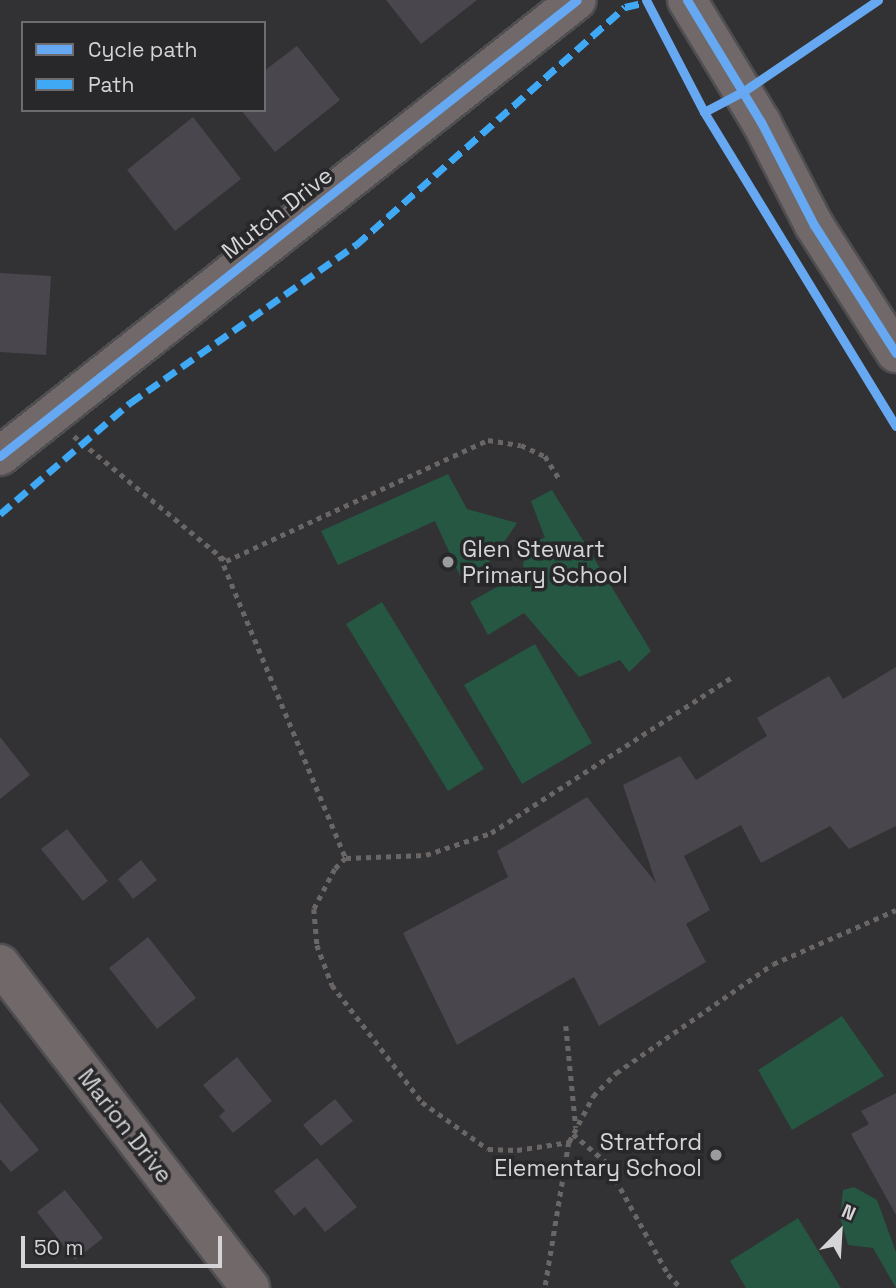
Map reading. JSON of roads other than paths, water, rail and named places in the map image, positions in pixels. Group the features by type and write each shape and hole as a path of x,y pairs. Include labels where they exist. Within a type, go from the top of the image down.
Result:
{"street":[{"name":"Mutch Drive","path":"0,456 577,0"},
{"path":"687,0 761,122 814,225 896,353"},
{"name":"Marion Drive","path":"0,964 250,1288"}],"place":[{"name":"Glen Stewart Primary School","path":"448,562"},
{"name":"Stratford Elementary School","path":"716,1155"}]}
